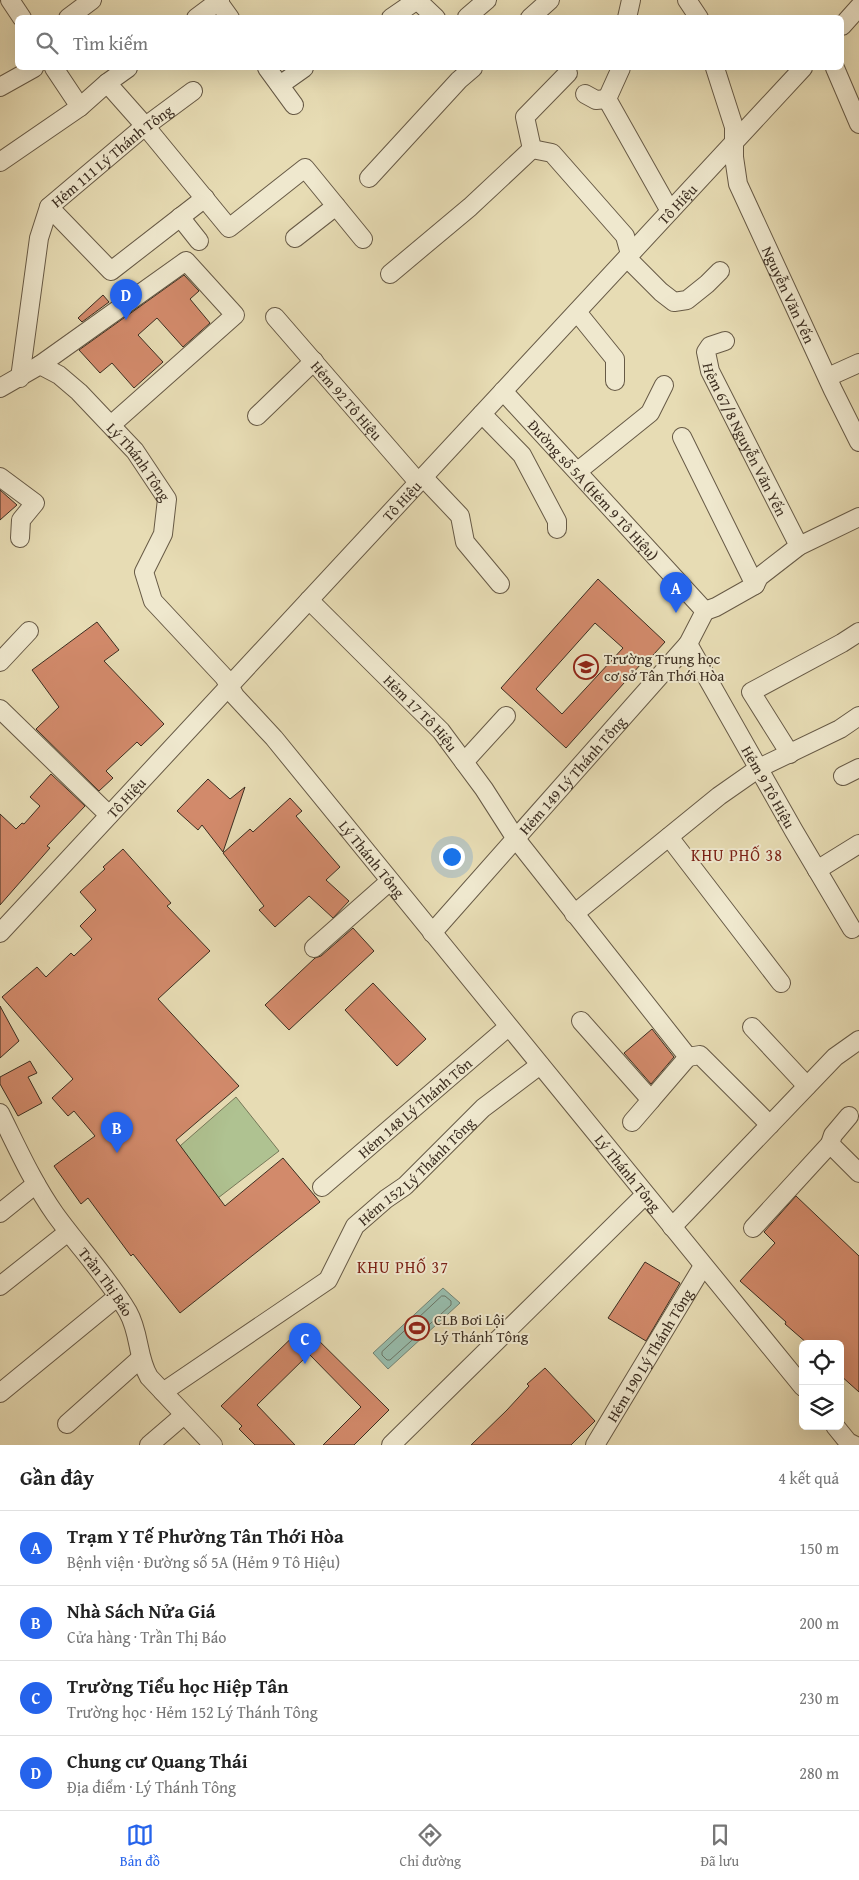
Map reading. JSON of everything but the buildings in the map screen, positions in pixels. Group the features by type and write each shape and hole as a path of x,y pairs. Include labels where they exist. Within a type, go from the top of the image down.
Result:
{"street":[{"path":"72,15 92,0"},
{"path":"200,15 218,0 228,15"},
{"path":"395,15 417,0 433,15"},
{"path":"469,15 487,0"},
{"path":"533,15 550,0"},
{"path":"628,15 631,0"},
{"path":"687,0 697,15"},
{"path":"4,5 18,15"},
{"path":"844,24 859,8"},
{"path":"0,87 30,70"},
{"path":"55,70 80,107"},
{"path":"0,162 80,107 106,83 125,70"},
{"path":"269,70 294,105"},
{"path":"280,85 301,70"},
{"path":"369,178 458,80 470,70"},
{"path":"607,99 620,70"},
{"name":"Nguyễn Văn Yến","path":"716,70 734,127 734,157 738,184 859,442"},
{"name":"Tô Hiệu","path":"0,932 801,70"},
{"path":"836,70 859,124"},
{"path":"532,149 524,117 568,73"},
{"path":"106,83 146,127 229,228 305,168 363,239"},
{"name":"Hẻm 111 Lý Thánh Tông","path":"20,378 39,238 49,207 146,127 194,91"},
{"path":"585,94 596,100 607,99"},
{"path":"607,99 670,211"},
{"path":"390,274 470,207 532,149"},
{"path":"532,149 552,153 625,236 628,256 660,292 674,302 687,300 708,284 720,270"},
{"path":"49,207 111,271 205,198"},
{"path":"295,238 336,206"},
{"path":"180,217 200,241"},
{"path":"0,388 40,365 186,261 235,315 111,425"},
{"path":"576,312 615,359 615,381"},
{"name":"Hẻm 92 Tô Hiệu","path":"275,317 420,480 460,516 465,542 500,584"},
{"name":"Hẻm 67/8 Nguyễn Văn Yến","path":"725,341 710,346 706,352 710,371 799,546"},
{"path":"257,416 314,361"},
{"path":"828,377 859,363"},
{"name":"Lý Thánh Tông","path":"40,365 59,375 135,450 167,500 163,534 144,572 152,601 224,677 235,696 274,738 801,1385"},
{"path":"578,471 650,413 664,385"},
{"name":"Đường số 5A (Hẻm 9 Tô Hiệu)","path":"503,391 705,611"},
{"path":"482,414 522,455 557,521 557,530"},
{"path":"682,436 755,585"},
{"path":"0,477 36,503 21,520 20,538"},
{"path":"705,611 716,607 755,585 759,577 799,546 859,517"},
{"name":"Hẻm 17 Tô Hiệu","path":"309,600 441,731 516,839 574,914 684,1066"},
{"name":"Hẻm 149 Lý Thánh Tông","path":"432,933 688,644 705,611"},
{"path":"0,662 29,631"},
{"path":"790,754 751,692 859,632"},
{"name":"Hẻm 9 Tô Hiệu","path":"688,644 852,929"},
{"path":"0,709 109,815"},
{"path":"464,762 506,716"},
{"path":"574,914 719,796 758,768 840,730 859,716"},
{"path":"843,776 859,768"},
{"path":"668,837 781,983"},
{"path":"817,870 859,844"},
{"path":"314,948 390,881"},
{"path":"581,1021 651,1100"},
{"name":"Hẻm 148 Lý Thánh Tôn","path":"322,1187 508,1027"},
{"path":"752,1027 807,1086"},
{"path":"672,1228 835,1057 859,1040"},
{"path":"632,1122 684,1066 700,1055 770,1125"},
{"name":"Hẻm 152 Lý Thánh Tông","path":"163,1392 328,1280 355,1226 386,1199 405,1186 483,1108 540,1066"},
{"name":"Trần Thị Báo","path":"0,1113 36,1184 133,1322 141,1358 149,1377 208,1443"},
{"path":"753,1228 830,1144 833,1135 849,1116"},
{"path":"830,1144 859,1173"},
{"path":"0,1213 36,1184"},
{"path":"391,1445 645,1195"},
{"path":"0,1286 68,1232"},
{"name":"Hẻm 190 Lý Thánh Tông","path":"595,1445 703,1266"},
{"path":"0,1393 117,1297"},
{"path":"67,1424 141,1358"},
{"path":"149,1445 184,1415"},
{"path":"838,1430 848,1442 854,1445"}],"green space":[{"path":"236,1097 279,1151 218,1198 180,1146"}],"water":[{"name":"CLB Bơi Lội Lý Thánh Tông","path":"443,1288 460,1303 388,1369 373,1353"}],"place":[{"name":"Chung cư Quang Thái","path":"126,320"},
{"name":"Trạm Y Tế Phường Tân Thới Hòa","path":"676,613"},
{"name":"Trường Trung học cơ sở Tân Thới Hòa","path":"586,667"},
{"name":"Nhà Sách Nửa Giá","path":"117,1153"},
{"name":"CLB Bơi Lội Lý Thánh Tông","path":"417,1328"},
{"name":"Trường Tiểu học Hiệp Tân","path":"305,1364"}],"district":[{"name":"KHU PHỐ 38","path":"737,855"},
{"name":"KHU PHỐ 37","path":"403,1267"}]}
